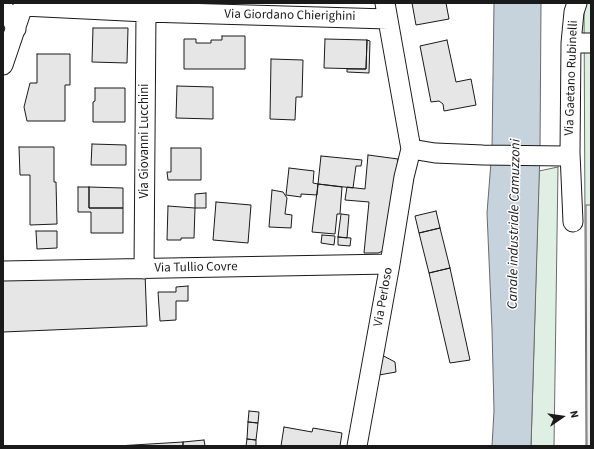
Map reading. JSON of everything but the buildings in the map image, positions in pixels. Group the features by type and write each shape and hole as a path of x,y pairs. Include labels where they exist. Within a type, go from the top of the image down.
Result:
{"street":[{"name":"Via Gaetano Rubinelli","path":"573,222 562,154 574,12 577,3"},
{"path":"3,65 24,4"},
{"name":"Via Giordano Chierighini","path":"24,4 146,12 386,11"},
{"path":"3,8 10,16 16,29"},
{"name":"Via Perloso","path":"357,446 404,177 411,149 386,11"},
{"name":"Via Giovanni Lucchini","path":"144,269 146,12"},
{"path":"571,43 591,43"},
{"path":"411,149 435,153 483,155 562,154"},
{"name":"Via Tullio Covre","path":"3,272 390,264"}],"green space":[{"path":"584,3 591,3 591,446 586,446"},
{"path":"558,167 554,446 531,446 539,171"}],"shaded area":[{"path":"586,205 591,205 591,446 587,446"}],"water":[{"name":"Canale industriale Camuzzoni","path":"494,3 541,3 540,151 531,446 492,446 494,411 487,213 492,149"}]}
